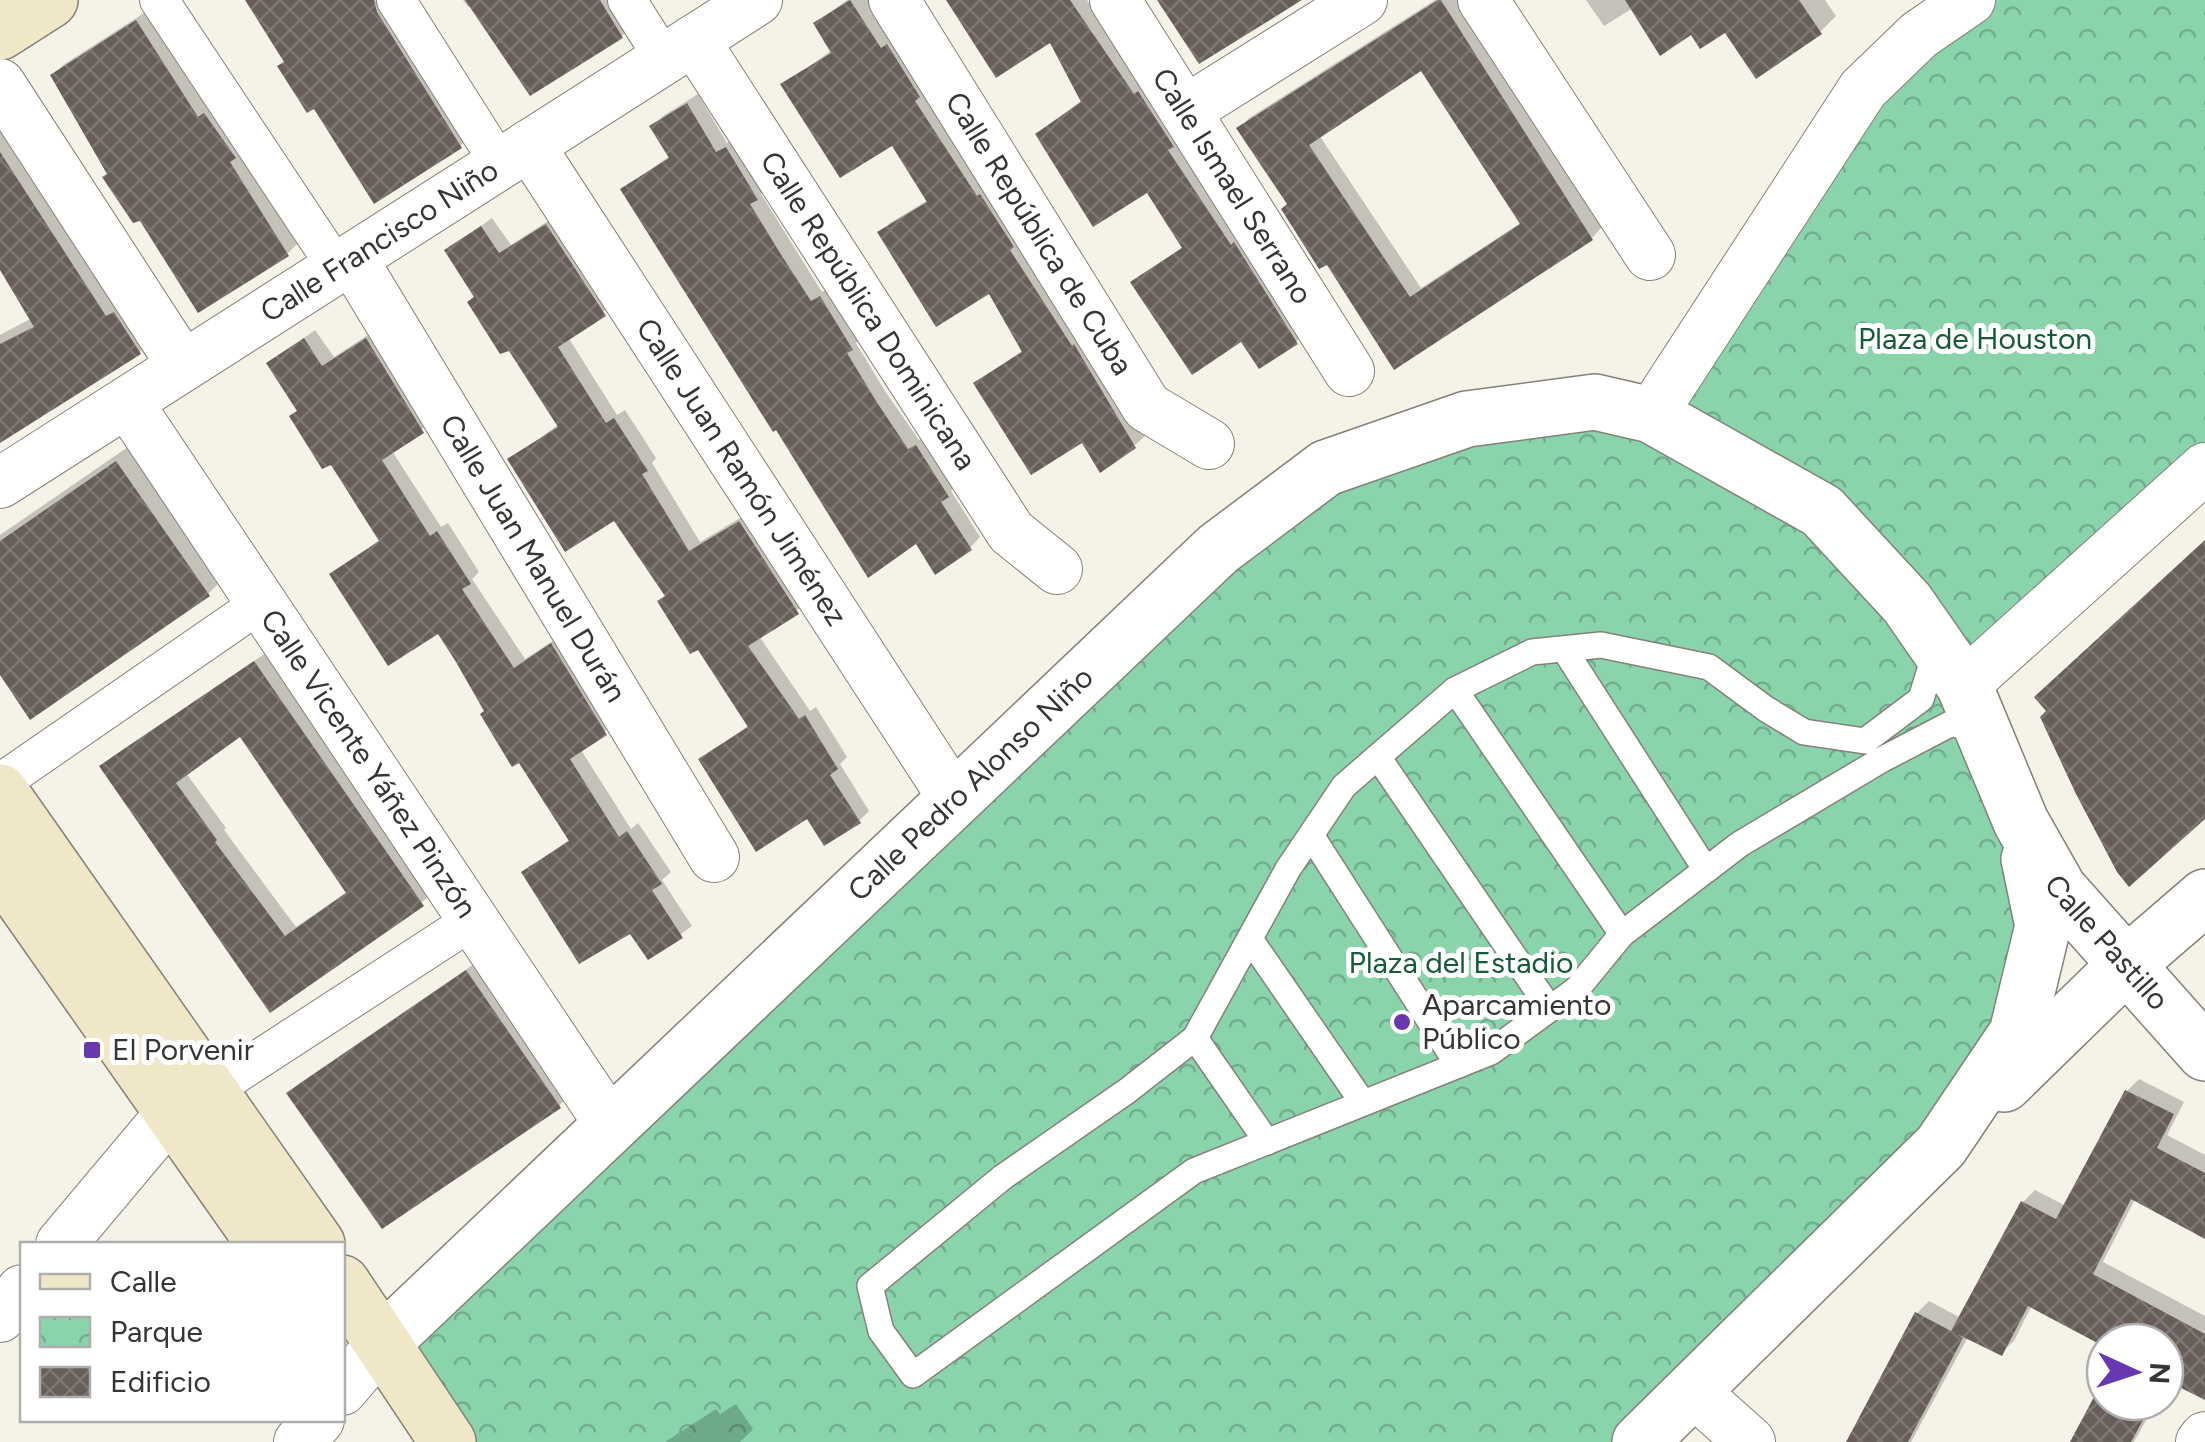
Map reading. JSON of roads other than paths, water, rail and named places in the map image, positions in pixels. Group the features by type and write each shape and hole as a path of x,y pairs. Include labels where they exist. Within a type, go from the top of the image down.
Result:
{"main road":[{"path":"0,32 50,0"},
{"path":"0,792 190,1102 264,1242"},
{"path":"0,866 190,1102 315,1242"},
{"path":"345,1300 356,1364 406,1442"},
{"path":"356,1364 448,1442"}],"street":[{"path":"160,0 344,264"},
{"path":"396,0 515,154"},
{"path":"627,0 679,50"},
{"name":"Calle Francisco Niño","path":"0,483 757,0"},
{"name":"Calle República de Cuba","path":"894,0 1147,407 1209,444"},
{"name":"Calle Ismael Serrano","path":"1115,0 1349,371"},
{"path":"1185,111 1362,0"},
{"path":"1483,0 1650,255"},
{"path":"1941,1146 2018,1033 2043,926 2021,822 1996,756 1962,688 1908,602 1822,510 1651,414 1907,17 1970,0"},
{"name":"Calle República Dominicana","path":"679,50 1012,532 1057,569"},
{"path":"0,84 183,366"},
{"name":"Calle Juan Ramón Jiménez","path":"515,154 954,799"},
{"name":"Calle Juan Manuel Durán","path":"344,264 714,857"},
{"name":"Calle Vicente Yáñez Pinzón","path":"127,402 611,1126"},
{"name":"Calle Pedro Alonso Niño","path":"356,1364 1218,549 1326,468 1467,419 1595,402 1651,414"},
{"path":"1962,688 2205,468"},
{"path":"0,783 261,604"},
{"name":"Calle Pastillo","path":"2021,822 2059,890 2205,1054"},
{"path":"1640,1442 2125,966 2205,897"},
{"path":"63,1242 190,1102 473,920"},
{"path":"0,1317 20,1292"},
{"path":"1693,1391 1750,1442"},
{"path":"300,1442 316,1422"}],"lane":[{"path":"1602,645 1709,667 1804,732 1865,741 1921,699 1962,688 1952,724 1881,760 1740,844 1622,934 1577,989 1491,1052 1194,1171 914,1374 881,1331 870,1286 1003,1176 1127,1092 1195,1038 1311,835 1344,786 1455,690 1532,652 1602,645"},
{"path":"1564,649 1706,870"},
{"path":"1455,690 1622,934"},
{"path":"1378,757 1550,1009"},
{"path":"1311,835 1458,1065"},
{"path":"1250,939 1363,1103"},
{"path":"1195,1038 1267,1142"}],"place":[{"name":"Aparcamiento Público","path":"1402,1022"},
{"name":"El Porvenir","path":"92,1050"}],"park label":[{"name":"Plaza de Houston","path":"1975,339"},
{"name":"Plaza del Estadio","path":"1461,963"}]}
